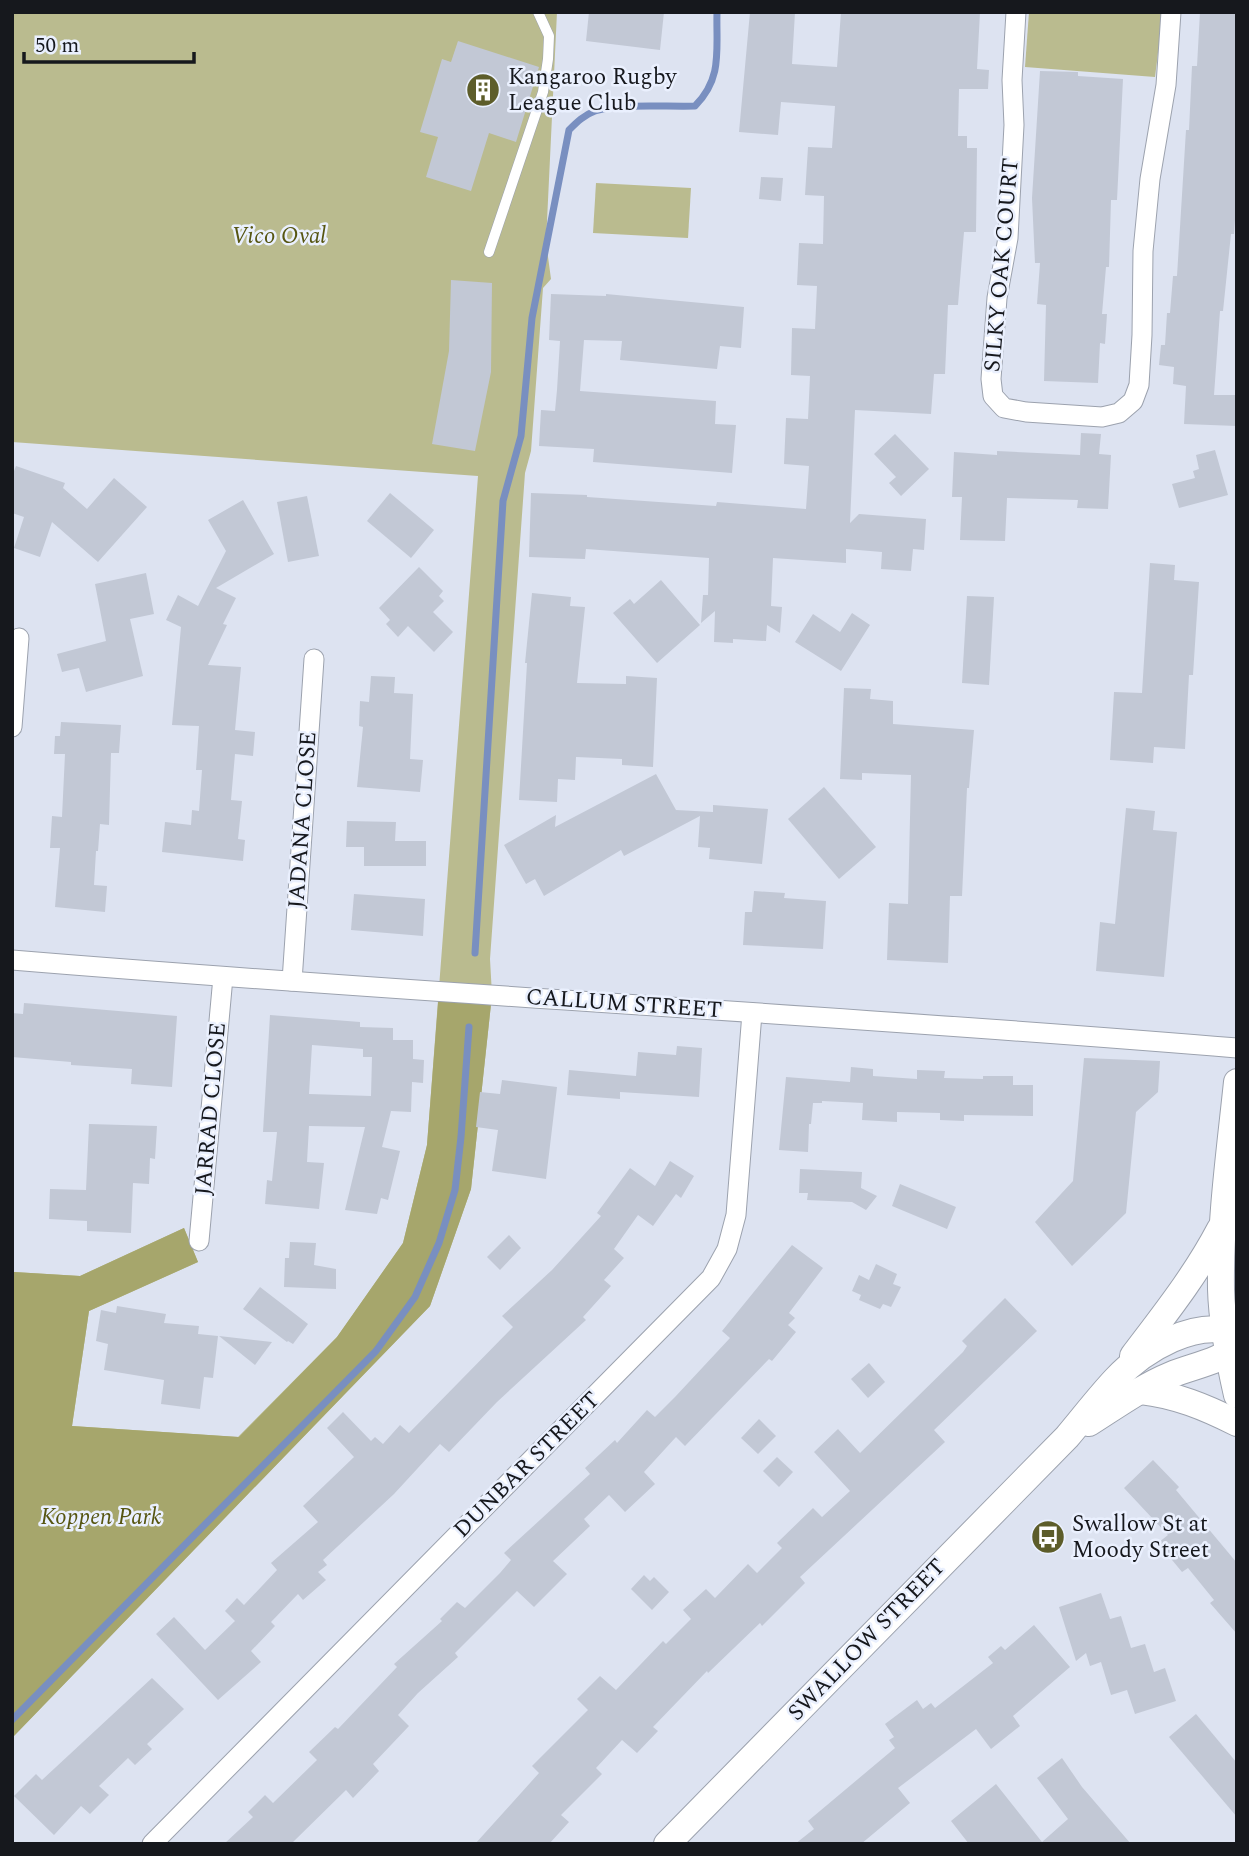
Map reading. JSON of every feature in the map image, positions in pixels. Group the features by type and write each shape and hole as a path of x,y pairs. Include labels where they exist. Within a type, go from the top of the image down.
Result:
{"street":[{"name":"SILKY OAK COURT","path":"1016,12 1008,238 997,298 990,379 993,396 1004,408 1102,418 1119,413 1133,401 1139,385 1143,251 1150,179 1166,85 1171,12"},
{"path":"12,727 19,638"},
{"name":"JADANA CLOSE","path":"292,981 314,659"},
{"name":"CALLUM STREET","path":"12,960 223,978 1237,1048"},
{"name":"JARRAD CLOSE","path":"199,1241 223,978"},
{"name":"DUNBAR STREET","path":"152,1844 711,1278 727,1249 736,1215 751,1013"},
{"path":"1237,1082 1224,1221 1221,1288 1237,1395"},
{"path":"1117,1377 1180,1296 1224,1221"},
{"name":"SWALLOW STREET","path":"667,1844 1067,1437 1117,1377 1138,1360 1187,1334 1231,1341"},
{"name":"SWALLOW STREET","path":"1067,1437 1140,1391 1231,1341"},
{"path":"1140,1391 1188,1400 1237,1423"}],"lane":[{"path":"489,252 543,92 549,36 538,12"}],"green space":[{"name":"Vico Oval","path":"12,12 557,12 546,242 551,279 543,288 531,451 525,473 490,959 492,995 471,1189 430,1306 12,1738 14,1272 80,1276 184,1228 198,1262 89,1311 72,1426 238,1437 337,1337 403,1243 427,1145 478,476 12,442"},
{"path":"1029,12 1163,12 1155,77 1025,67"},
{"path":"596,183 691,188 688,238 593,233"},
{"name":"Koppen Park","path":"439,991 492,995 471,1189 430,1306 12,1738 14,1272 80,1276 184,1228 198,1262 89,1311 72,1426 239,1437 337,1337 403,1243 427,1145"}],"building":[{"path":"589,12 664,12 660,50 586,41"},
{"path":"750,12 795,12 792,64 837,67 841,12 980,12 977,69 989,70 988,89 959,89 958,136 967,136 967,148 977,148 976,232 964,232 958,305 948,305 945,374 934,374 931,414 855,410 850,523 859,514 926,519 924,550 913,549 911,571 881,569 882,552 846,549 846,563 773,558 771,606 782,607 780,633 767,625 766,641 733,639 733,643 714,642 715,611 701,623 703,595 708,595 709,558 586,549 585,559 529,557 531,493 716,506 717,502 806,509 809,466 784,464 786,418 808,419 810,376 791,375 792,328 815,329 817,286 797,285 799,243 823,244 824,196 805,195 808,147 832,148 835,106 781,102 778,135 739,132"},
{"path":"1200,12 1237,12 1236,206 1223,311 1220,311 1214,395 1237,395 1237,426 1184,424 1186,386 1173,384 1174,367 1159,365 1161,345 1165,345 1173,276 1177,276 1186,130 1189,130 1192,66 1197,66"},
{"name":"Kangaroo Rugby League Club","path":"458,41 539,67 516,142 489,133 471,191 426,177 438,137 420,132 442,59 451,62"},
{"path":"1040,71 1078,72 1078,76 1123,79 1117,200 1111,200 1109,267 1106,267 1102,314 1107,314 1105,344 1100,343 1098,383 1044,381 1046,305 1037,304 1040,263 1035,263 1032,198"},
{"path":"761,177 783,178 781,201 759,199"},
{"path":"451,280 492,283 491,372 475,451 432,444 449,351"},
{"path":"551,294 606,294 744,307 741,348 720,346 717,369 620,360 622,341 584,340 580,391 716,401 715,424 736,425 732,473 593,462 594,449 539,446 541,410 555,411 557,390 560,341 549,340"},
{"path":"1081,433 1101,434 1099,454 1111,455 1108,509 1077,508 1078,500 1007,498 1005,541 960,540 962,497 952,497 954,452 1080,455"},
{"path":"895,434 929,469 901,496 889,483 896,477 874,454"},
{"path":"1215,450 1228,495 1179,508 1172,484 1195,478 1193,471 1199,469 1196,455"},
{"path":"16,466 65,483 63,488 87,509 114,478 147,507 98,562 52,522 40,557 14,548 24,517 12,513 12,476"},
{"path":"390,493 434,530 411,558 367,521"},
{"path":"307,496 319,556 288,562 277,502"},
{"path":"243,500 274,554 216,588 236,598 223,624 227,625 208,665 241,667 235,730 255,732 253,756 235,754 231,800 242,801 238,839 245,840 243,861 162,852 165,822 191,825 192,810 199,811 202,770 196,770 199,726 172,725 181,627 166,620 178,595 198,606 226,551 208,520"},
{"path":"1150,563 1175,565 1174,580 1199,582 1193,675 1189,675 1185,749 1154,747 1153,763 1110,760 1114,692 1142,693"},
{"path":"419,567 443,591 439,596 444,601 433,612 453,632 434,652 408,626 398,637 386,624 390,620 379,608"},
{"path":"146,573 154,614 130,619 143,676 86,692 79,668 62,672 57,654 106,641 95,584"},
{"path":"661,580 700,625 657,663 613,613 630,599 634,604"},
{"path":"532,593 571,597 570,606 585,607 577,683 626,684 626,676 657,678 653,767 622,765 622,759 576,757 575,780 558,779 557,802 519,800 525,663"},
{"path":"967,596 994,597 989,685 962,683"},
{"path":"852,613 870,625 841,671 795,642 813,614 840,632"},
{"path":"371,676 395,677 394,693 413,694 410,759 423,760 420,792 357,787 363,727 359,726 360,701 369,702"},
{"path":"844,688 871,689 870,699 893,701 893,724 974,730 967,788 962,896 950,896 948,963 887,960 889,903 908,904 911,775 862,773 862,780 840,779"},
{"path":"61,722 121,725 119,753 111,753 109,825 100,824 96,851 94,885 107,886 105,912 55,907 60,848 50,848 52,816 62,817 65,754 54,754 55,736 60,736"},
{"path":"656,774 676,810 713,812 713,805 768,809 762,864 709,859 710,848 698,847 700,816 624,856 621,850 544,896 535,879 526,884 504,845 556,815 555,827"},
{"path":"824,787 876,847 839,879 788,819"},
{"path":"1126,808 1155,811 1153,830 1177,832 1164,977 1096,971 1100,922 1115,924"},
{"path":"347,821 396,822 395,841 426,841 426,866 364,866 364,847 346,847"},
{"path":"754,891 785,893 784,898 826,901 823,949 743,945 745,912 752,912"},
{"path":"354,894 425,899 423,936 351,930"},
{"path":"24,1003 177,1016 172,1087 131,1084 132,1069 12,1057 12,1013 23,1014"},
{"path":"270,1015 360,1022 360,1027 393,1028 393,1040 413,1040 413,1059 424,1060 423,1083 412,1082 411,1112 391,1111 382,1147 400,1151 388,1200 381,1198 377,1214 345,1210 365,1127 309,1126 307,1162 324,1163 319,1209 265,1204 267,1180 272,1181 277,1132 263,1132","holes":["312,1045 363,1049 363,1057 372,1057 371,1096 309,1094"]},
{"path":"677,1046 702,1048 699,1097 620,1092 620,1099 567,1095 569,1070 636,1076 638,1052 676,1055"},
{"path":"1084,1058 1160,1061 1158,1092 1136,1112 1126,1213 1072,1266 1035,1222 1073,1181"},
{"path":"851,1067 873,1069 873,1076 917,1079 917,1070 945,1071 944,1078 983,1079 983,1076 1013,1076 1013,1085 1033,1085 1033,1116 964,1115 964,1121 940,1120 940,1113 897,1112 897,1122 862,1120 863,1103 822,1101 813,1103 808,1152 779,1150 786,1077 850,1082"},
{"path":"502,1080 557,1087 546,1179 492,1171 498,1130 476,1127 480,1092 500,1094"},
{"path":"89,1124 157,1126 155,1159 150,1158 149,1184 133,1183 131,1233 87,1231 87,1221 49,1219 50,1189 86,1190"},
{"path":"670,1161 694,1176 681,1198 676,1194 653,1226 638,1215 614,1249 624,1258 604,1280 611,1286 583,1317 586,1320 497,1402 449,1452 440,1444 394,1494 323,1560 327,1565 318,1572 326,1580 303,1600 298,1594 271,1622 275,1626 251,1651 261,1662 218,1700 156,1634 174,1617 205,1650 235,1621 225,1611 237,1598 244,1605 277,1570 271,1563 318,1522 303,1506 354,1457 327,1428 343,1412 371,1441 375,1437 383,1444 400,1425 409,1433 513,1327 502,1316 552,1270 601,1216 597,1213 630,1168 655,1186"},
{"path":"800,1169 862,1172 861,1188 877,1196 866,1210 852,1202 807,1200 808,1193 799,1193"},
{"path":"900,1184 956,1207 947,1229 892,1206"},
{"path":"509,1235 521,1248 500,1270 487,1257"},
{"path":"290,1242 316,1243 314,1265 336,1269 336,1289 284,1287 285,1258 289,1258"},
{"path":"792,1245 823,1268 789,1313 795,1318 788,1325 796,1332 772,1361 769,1359 685,1446 676,1437 644,1472 655,1484 625,1512 609,1495 584,1519 590,1526 553,1561 567,1574 534,1607 517,1591 455,1653 458,1657 398,1715 409,1726 373,1764 379,1771 353,1798 346,1790 291,1844 224,1844 253,1817 248,1812 265,1795 273,1803 317,1760 309,1752 335,1727 338,1729 397,1667 394,1664 442,1621 440,1619 457,1602 465,1608 500,1573 511,1560 504,1553 590,1474 585,1468 615,1440 617,1443 647,1410 655,1417 675,1397 730,1338 722,1331"},
{"path":"876,1264 897,1274 893,1284 901,1287 891,1307 883,1304 880,1309 859,1300 861,1295 852,1291 859,1275 869,1280"},
{"path":"260,1287 308,1324 293,1344 243,1309"},
{"path":"1005,1298 1037,1331 934,1430 945,1442 800,1577 805,1583 762,1626 760,1623 708,1673 707,1671 653,1727 658,1731 637,1753 622,1740 596,1768 602,1774 561,1815 569,1822 549,1844 475,1844 539,1773 532,1766 588,1710 577,1699 600,1676 616,1690 663,1641 666,1644 691,1619 683,1610 706,1589 715,1598 748,1564 757,1573 782,1548 777,1543 813,1508 822,1517 850,1491 814,1452 838,1429 860,1453 963,1352 967,1346 962,1341"},
{"path":"117,1306 166,1314 164,1323 199,1326 198,1334 218,1336 213,1378 204,1377 200,1409 161,1404 164,1380 104,1370 108,1344 96,1341 101,1310 116,1313"},
{"path":"219,1336 272,1342 255,1365"},
{"path":"869,1363 885,1382 868,1398 851,1379"},
{"path":"759,1419 776,1436 758,1454 741,1438"},
{"path":"777,1457 793,1472 779,1487 763,1471"},
{"path":"1153,1460 1179,1487 1176,1490 1237,1563 1237,1634 1210,1603 1214,1600 1188,1568 1182,1572 1158,1543 1168,1535 1124,1488"},
{"path":"644,1575 650,1581 654,1577 669,1592 652,1610 631,1589"},
{"path":"1101,1593 1110,1619 1121,1616 1131,1648 1145,1644 1154,1672 1165,1668 1176,1701 1135,1714 1127,1690 1111,1695 1101,1662 1090,1666 1086,1653 1076,1661 1059,1607"},
{"path":"1034,1625 1070,1667 1013,1716 1020,1726 991,1749 976,1729 898,1788 910,1803 861,1844 795,1844 814,1829 808,1821 895,1748 889,1740 894,1737 885,1724 917,1700 923,1709 931,1703 935,1708 993,1663 988,1657 1001,1646 1005,1650"},
{"path":"152,1678 184,1709 147,1744 152,1749 135,1765 128,1758 99,1786 109,1795 90,1814 81,1806 54,1835 14,1796 36,1774 42,1780"},
{"path":"1196,1714 1237,1763 1237,1817 1169,1737"},
{"path":"1062,1758 1082,1787 1131,1844 969,1844 951,1821 996,1784 1042,1842 1068,1819 1037,1778"}],"waterway":[{"path":"475,953 503,501 521,436 532,318 569,130 587,115 605,109 630,106 695,106 710,85 714,74 717,12"},
{"path":"12,1720 376,1351 415,1297 439,1243 455,1190 469,1027"}],"place":[{"name":"Kangaroo Rugby League Club","path":"483,90"},
{"name":"Swallow St at Moody Street","path":"1048,1537"}]}
